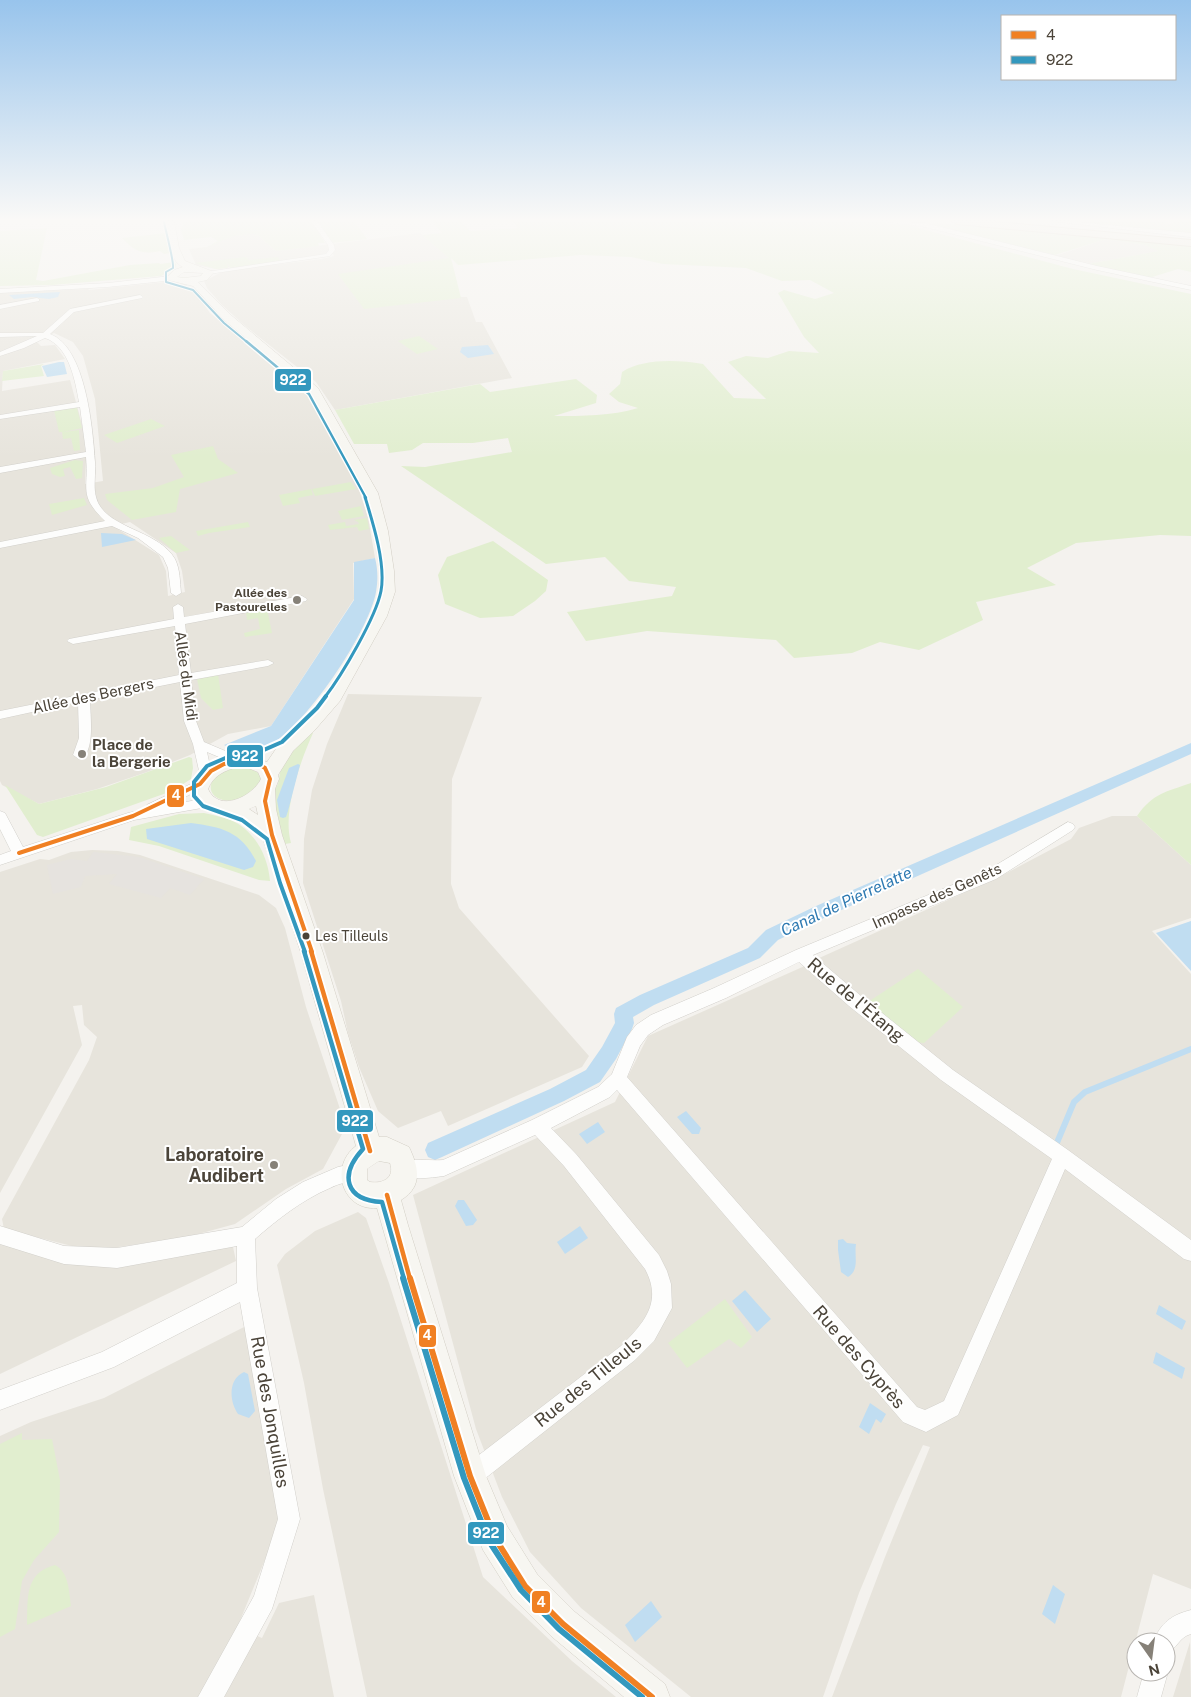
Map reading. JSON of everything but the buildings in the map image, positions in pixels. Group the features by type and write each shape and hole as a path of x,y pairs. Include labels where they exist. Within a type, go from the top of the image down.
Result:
{"main road":[{"path":"215,300 228,318 314,390 371,493 382,531 387,592 379,616 334,697 308,727 286,747 267,782 254,800 228,807"},
{"path":"272,836 240,812 228,807 208,803 200,794 203,780 224,764 244,761 286,747"},
{"path":"244,761 266,768 266,809 272,836 312,953 370,1151"},
{"path":"378,1148 394,1151 400,1155 405,1169 400,1184 386,1195 376,1197 366,1195 358,1190 354,1182 353,1172 356,1164 362,1156 378,1148"},
{"path":"386,1195 470,1476 495,1538 525,1586 563,1624 652,1697"}],"street":[{"path":"0,307 36,300"},
{"path":"0,354 22,347 56,326 63,314 72,310 123,300"},
{"path":"0,335 25,333 55,339 72,359 82,404 88,420 91,454 91,499 95,506 112,522 124,526 167,555 174,571 176,593"},
{"path":"0,417 82,404"},
{"path":"0,470 91,454"},
{"path":"0,545 112,522"},
{"path":"73,641 302,599"},
{"name":"Allée du Midi","path":"178,607 190,721 199,744 203,780"},
{"name":"Allée des Bergers","path":"0,715 186,677 268,663"},
{"path":"79,755 86,738 84,698"},
{"path":"199,744 244,761"},
{"path":"133,816 203,780"},
{"path":"0,860 133,816 208,803"},
{"path":"0,816 18,853"},
{"name":"Impasse des Genêts","path":"801,954 991,875 1068,826"},
{"name":"Rue de l'Étang","path":"405,1169 428,1170 444,1168 538,1126 604,1092 618,1079 633,1042 642,1030 657,1020 720,993 801,954 855,1001 947,1075 1062,1156 1191,1252"},
{"name":"Rue des Cyprès","path":"618,1079 910,1415 926,1420 951,1408 1062,1156"},
{"name":"Rue des Tilleuls","path":"470,1476 628,1353 647,1334 662,1308 661,1284 652,1262 570,1160 538,1126"},
{"path":"0,1235 64,1255 117,1258 246,1235 274,1212 317,1184 353,1172"},
{"name":"Rue des Jonquilles","path":"210,1697 264,1601 289,1519 247,1288 246,1235"},
{"path":"0,1400 107,1360 247,1288"},
{"path":"1170,1632 1179,1625 1191,1622"},
{"path":"1149,1697 1153,1682"}],"shaded area":[{"path":"0,300 201,300 210,313 236,335 259,349 303,388 356,481 368,517 375,558 353,563 354,599 271,726 228,734 190,755 147,772 97,789 39,804 2,785 0,781","holes":["54,333 73,342 83,356 95,399 103,481 85,484 86,460 83,428 70,380 2,391 3,371 65,359 55,345 41,346 36,341","130,522 176,553 182,571 185,592 168,596 166,571 159,555 113,526"]},
{"path":"218,300 468,300 476,322 482,322 512,378 335,410 316,382 244,325"},
{"path":"348,694 482,697 452,779 451,884 459,908 589,1056 582,1067 448,1126 441,1111 398,1128 378,1111 359,1067 348,1033 341,1001 303,883 304,839 312,790 327,744"},
{"path":"1112,816 1137,816 1191,865 1191,918 1152,931 1191,974 1191,1246 917,1046 817,959 999,877 1071,839 1079,828"},
{"path":"92,850 118,851 140,855 259,895 276,908 285,928 306,1007 344,1121 342,1134 323,1169 286,1189 235,1224 191,1236 92,1251 4,1229 2,1219 89,1060 97,1037 84,1025 82,1005 73,1006 82,1045 0,1193 0,872 40,859 49,860 71,852"},
{"path":"93,852 139,857 204,879 190,895 170,888 161,898 109,884 117,874 85,876 81,887 53,894 47,865 71,859 87,861"},
{"path":"807,965 1191,1258 1191,1589 1153,1574 1138,1632 1126,1632 1126,1678 1121,1697 832,1697 885,1557 930,1447 923,1445 859,1593 823,1697 691,1697 581,1608 530,1552 502,1497 476,1429 413,1195 615,1102 648,1036"},
{"path":"358,1212 366,1218 389,1283 483,1577 572,1661 616,1697 367,1697 323,1489 304,1383 277,1265 285,1254 315,1231"},
{"path":"0,1244 59,1261 233,1247 236,1261 0,1374"},
{"path":"248,1325 280,1523 237,1628 262,1638 279,1603 314,1595 334,1697 0,1697 0,1436 31,1422 104,1398"},
{"path":"1190,1642 1191,1697 1173,1697"}],"green space":[{"path":"357,300 442,300 364,309"},
{"path":"782,300 1191,300 1191,536 1160,535 1076,543 1027,568 1056,585 976,602 983,620 919,650 880,642 852,653 794,658 776,640 647,631 586,641 567,612 672,596 676,587 629,581 605,557 546,564 401,466 425,467 512,452 508,438 473,443 423,443 412,450 389,453 387,444 354,444 335,410 480,384 490,392 576,379 597,395 596,403 554,416 618,413 638,408 619,402 609,394 620,384 622,372 640,364 661,361 703,364 734,398 766,399 728,362 746,356 768,358 789,351 819,353 804,337"},
{"path":"419,336 438,349 417,354 398,341"},
{"path":"44,364 41,366 44,376 2,381 3,371"},
{"path":"76,407 82,428 63,432 79,430 80,450 74,451 71,438 63,439 62,432 59,432 54,410"},
{"path":"151,419 165,426 117,443 104,435"},
{"path":"213,446 218,459 238,473 180,489 176,512 132,520 107,500 105,494 153,488 184,477 171,455"},
{"path":"75,460 83,461 82,478 76,479 70,467 63,469 65,476 60,477 52,474 50,468"},
{"path":"351,482 356,489 315,496 312,489"},
{"path":"311,489 313,495 298,498 300,503 283,506 279,495"},
{"path":"84,498 87,505 52,515 49,504"},
{"path":"361,506 364,516 342,520 338,511"},
{"path":"367,518 369,529 359,531 357,527 330,530 328,525 345,522 346,526 359,524 354,520"},
{"path":"248,522 250,527 198,536 196,531"},
{"path":"171,536 190,550 176,553 159,538"},
{"path":"493,541 548,580 546,591 513,616 480,618 445,604 438,575 447,557"},
{"path":"267,609 272,633 245,637 244,633 260,629 258,618 247,620 246,613"},
{"path":"218,674 223,708 213,710 201,698 197,679"},
{"path":"310,732 313,733 298,772 291,802 289,831 291,843 285,844 270,798 278,784 282,761"},
{"path":"189,757 192,758 193,768 191,779 172,791 43,837 37,835 5,785 39,804 106,787"},
{"path":"247,767 257,772 260,777 260,783 255,789 240,798 231,800 223,800 214,795 211,791 211,783 217,775 227,770"},
{"path":"1191,783 1191,865 1137,816 1149,802 1161,794"},
{"path":"204,813 231,820 247,831 259,845 266,862 270,881 259,880 159,846 129,840 131,827 179,814"},
{"path":"918,969 963,1007 924,1043 916,1042 868,1002"},
{"path":"725,1299 752,1337 741,1348 729,1339 687,1368 668,1343"},
{"path":"22,1433 22,1440 52,1439 60,1480 59,1532 34,1560 22,1581 15,1629 0,1637 0,1444"},
{"path":"55,1565 60,1568 66,1577 71,1606 27,1625 28,1597 33,1581 38,1574"}],"water":[{"path":"488,345 494,354 468,358 460,352 462,347"},
{"path":"64,362 67,374 47,377 42,366"},
{"path":"101,533 122,534 136,540 102,547"},
{"path":"375,558 377,583 371,610 346,657 311,707 292,728 274,743 257,751 244,752 224,745 271,726 354,600 354,562"},
{"path":"300,765 288,811 286,817 283,818 280,817 277,800 289,768"},
{"path":"191,823 212,826 237,837 244,843 256,861 253,867 244,870 147,839 146,829"},
{"path":"1191,921 1191,971 1156,933"},
{"path":"686,1111 701,1128 699,1134 692,1134 677,1117"},
{"path":"598,1122 605,1132 587,1144 579,1134"},
{"path":"458,1200 464,1200 477,1220 473,1225 466,1226 455,1206"},
{"path":"580,1226 588,1238 565,1254 557,1242"},
{"path":"843,1239 847,1243 856,1244 855,1267 852,1274 848,1277 841,1272 838,1250 838,1240"},
{"path":"745,1290 771,1319 757,1332 732,1301"},
{"path":"1159,1305 1186,1321 1182,1330 1156,1314"},
{"path":"1156,1352 1185,1368 1182,1379 1153,1363"},
{"path":"244,1372 248,1374 255,1411 249,1418 238,1414 232,1397 235,1380"},
{"path":"870,1403 886,1414 881,1423 876,1419 869,1434 859,1427"},
{"path":"1053,1585 1065,1594 1055,1624 1042,1614"},
{"path":"651,1601 662,1617 635,1642 625,1625"}],"waterway":[{"name":"Canal de Pierrelatte","path":"435,1150 557,1095 593,1076 609,1053 625,1023 623,1014 647,1000 754,953 772,935 822,911 1191,748"},
{"path":"1056,1145 1074,1102 1085,1092 1191,1049"}],"transit line":[{"name":"922","path":"203,300 224,323 309,394 365,495 375,532 381,571 381,591 373,614 336,683 317,708 282,742 250,756 230,756 207,766 194,782 194,796 203,806 242,820 267,839 280,883 306,955 363,1149 350,1167 349,1184 353,1192 360,1198 382,1202 464,1478 489,1541 521,1590 559,1629 642,1697"},
{"name":"4","path":"19,853 133,816 200,784 211,771 224,764 245,761 259,764 265,768 270,779 265,801 272,835 312,953 370,1151"},
{"name":"4","path":"387,1195 394,1225 470,1476 495,1538 525,1586 563,1624 652,1697"}],"place":[{"name":"Allée des Pastourelles","path":"297,600"},
{"name":"Place de la Bergerie","path":"82,754"},
{"name":"Les Tilleuls","path":"306,936"},
{"name":"Laboratoire Audibert","path":"274,1165"}]}
